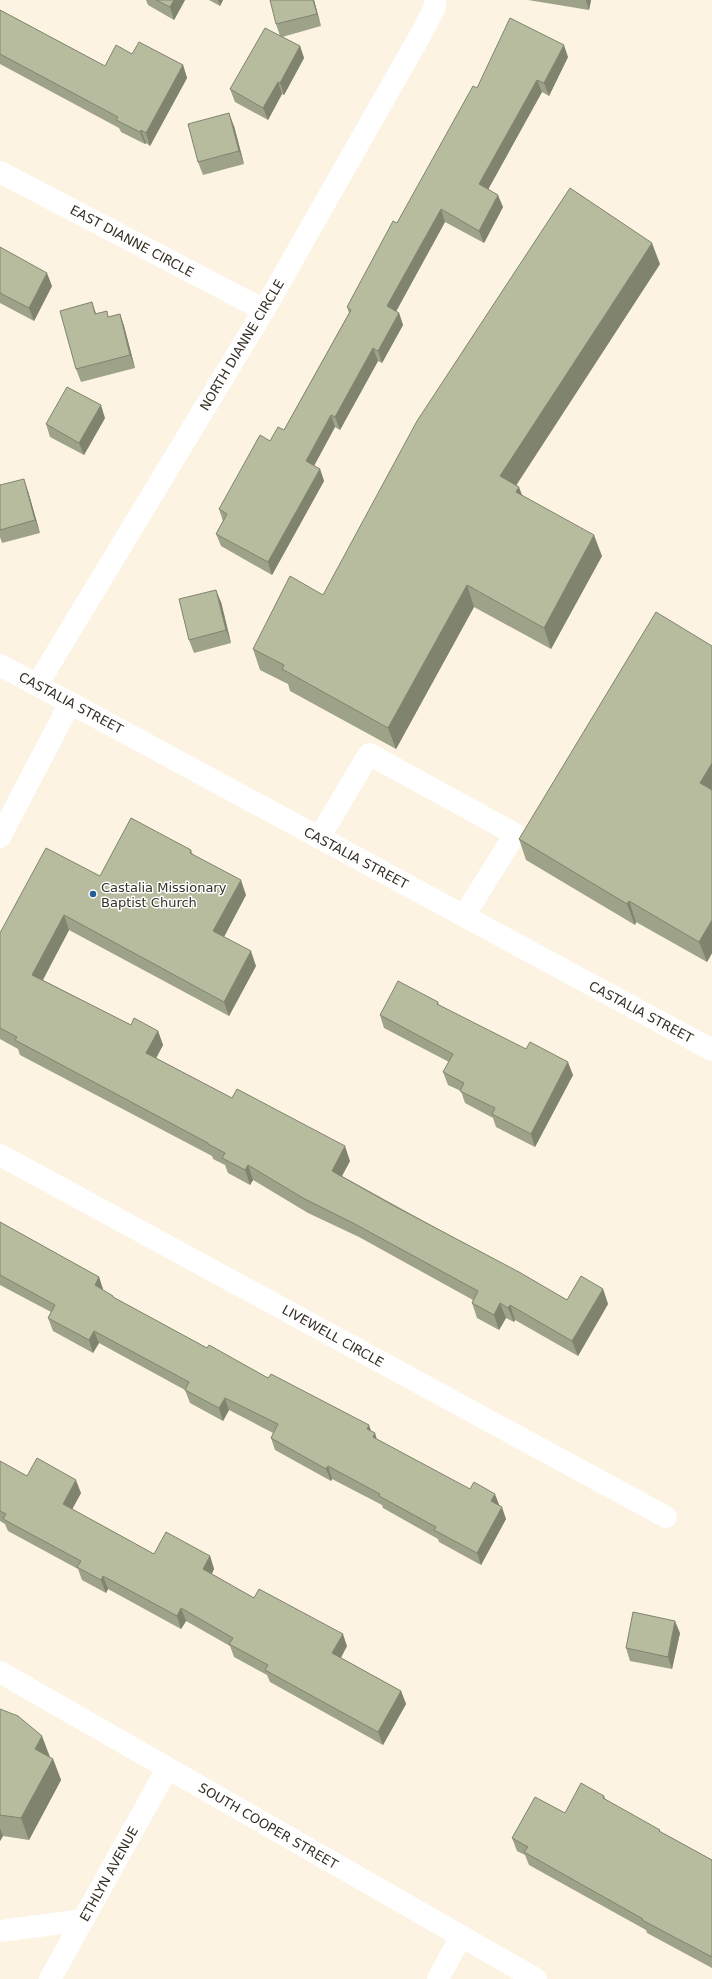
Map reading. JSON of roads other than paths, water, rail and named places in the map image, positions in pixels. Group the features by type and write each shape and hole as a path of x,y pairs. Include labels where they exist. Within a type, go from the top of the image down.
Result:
{"street":[{"name":"NORTH DIANNE CIRCLE","path":"37,685 264,310 421,34 435,7 435,0"},
{"name":"EAST DIANNE CIRCLE","path":"0,172 264,310"},
{"name":"CASTALIA STREET","path":"0,665 712,1050"},
{"path":"0,837 70,703"},
{"path":"319,838 369,754 486,816 515,834 464,916"},
{"name":"LIVEWELL CIRCLE","path":"0,1155 666,1517"},
{"name":"SOUTH COOPER STREET","path":"0,1672 536,1979"},
{"name":"ETHLYN AVENUE","path":"50,1979 167,1769"},
{"path":"0,1931 83,1920"},
{"path":"438,1979 461,1936"}],"place":[{"name":"Castalia Missionary Baptist Church","path":"93,894"}]}
